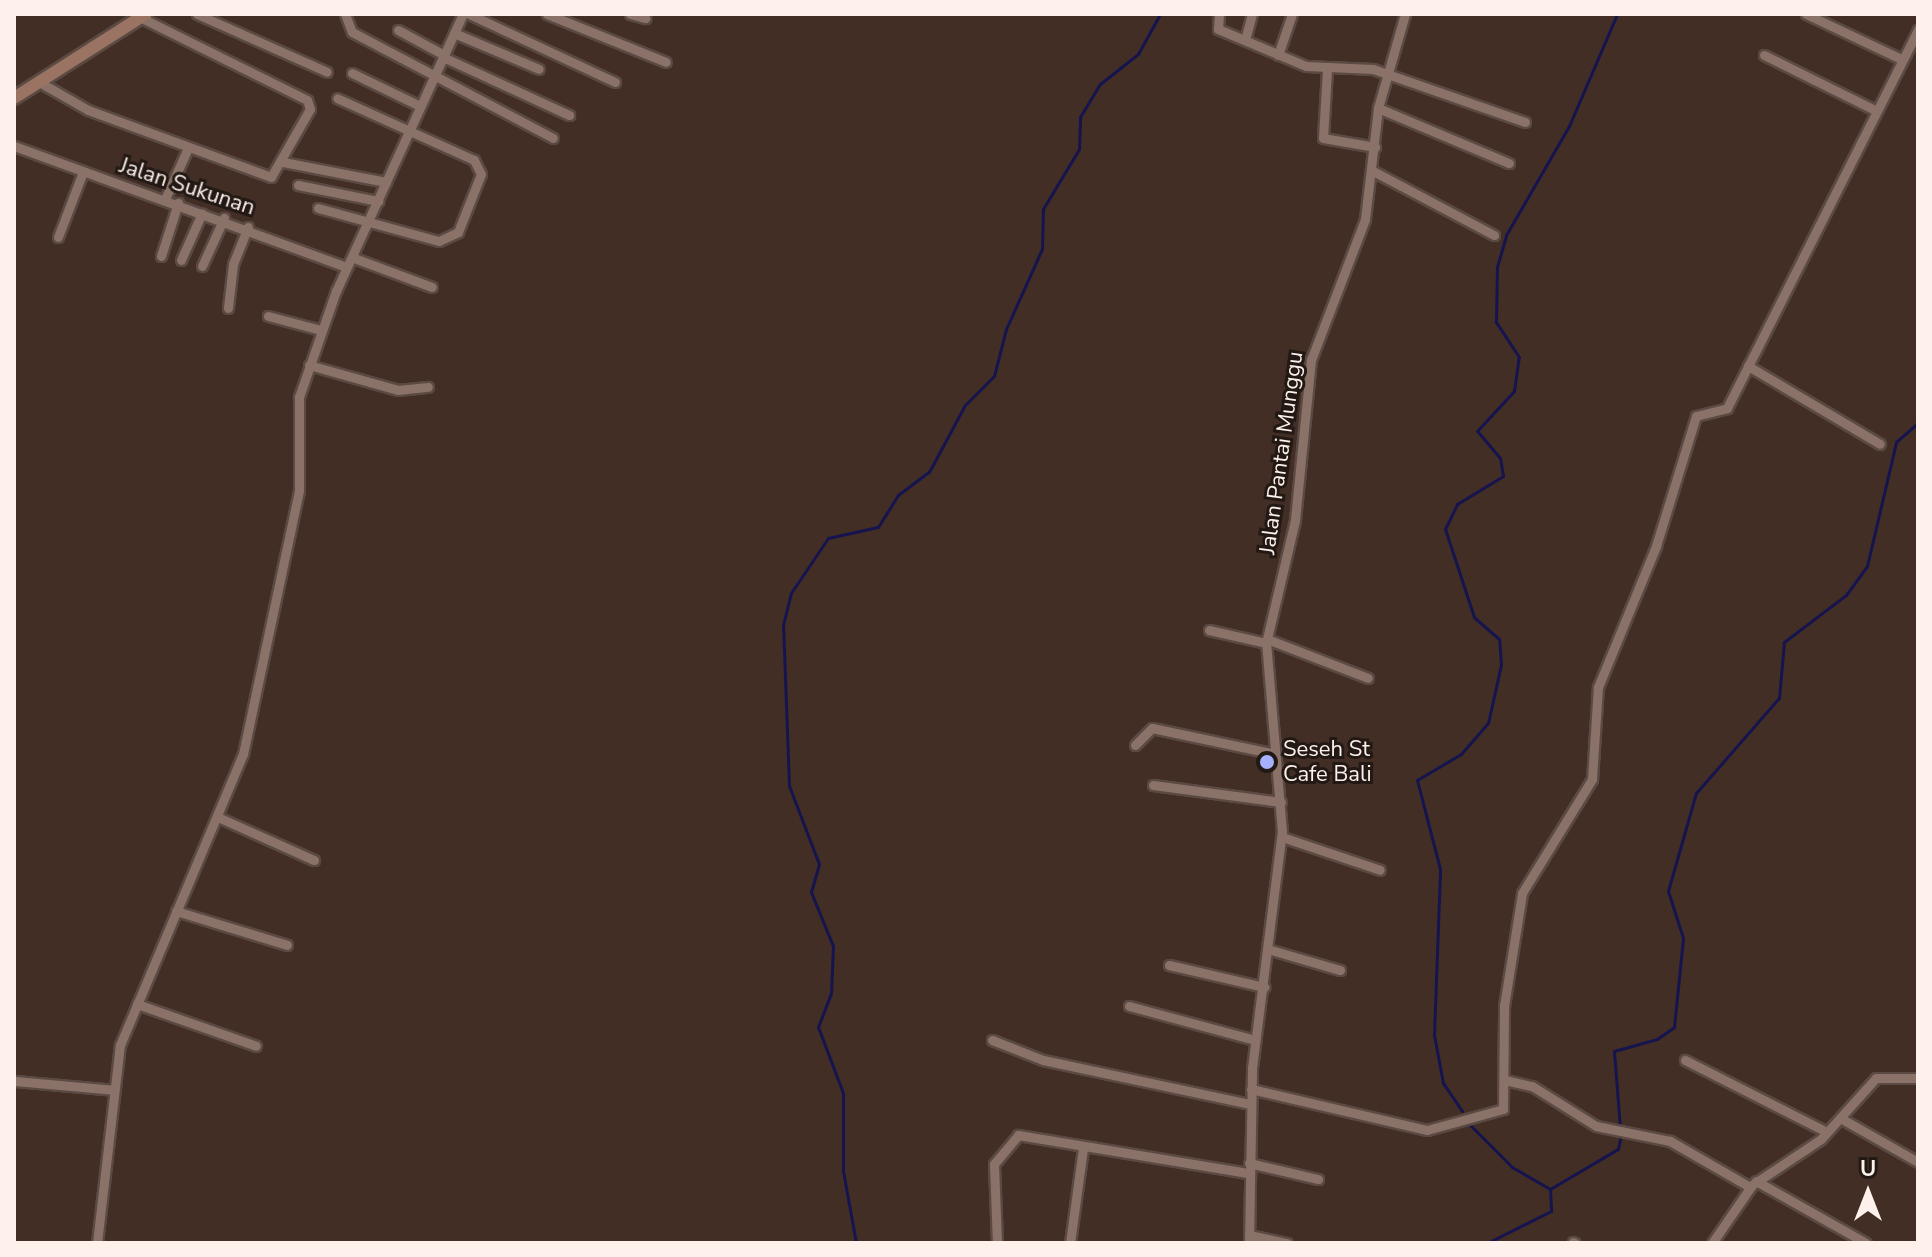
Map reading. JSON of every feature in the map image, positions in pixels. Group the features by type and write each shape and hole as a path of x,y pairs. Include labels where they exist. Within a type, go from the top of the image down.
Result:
{"street":[{"path":"197,14 327,72"},
{"path":"345,14 352,18 350,31 433,78 553,138"},
{"path":"97,1243 119,1048 176,911 220,818 275,618 299,490 299,397 346,267 354,258 418,105 466,14 615,82"},
{"path":"547,14 666,62"},
{"path":"630,14 645,18"},
{"path":"1219,14 1218,29 1278,55 1327,70 1355,65 1525,122"},
{"path":"1245,40 1252,14"},
{"path":"1278,55 1292,14"},
{"name":"Jalan Pantai Munggu","path":"1249,1239 1248,1168 1255,1040 1271,950 1282,837 1266,641 1295,520 1311,360 1354,255 1373,171 1378,108 1405,14"},
{"path":"1806,14 1901,59"},
{"path":"14,98 144,16 307,100 310,109 283,162 267,178 188,148 41,83"},
{"path":"398,30 443,56 569,115"},
{"path":"1251,1089 1427,1130 1503,1109 1504,1006 1522,893 1592,779 1598,687 1656,546 1696,416 1724,410 1918,30"},
{"path":"454,33 539,69"},
{"path":"1764,55 1877,111"},
{"path":"1327,70 1323,138 1375,147"},
{"path":"352,73 418,105"},
{"path":"318,208 430,242 458,232 479,163 337,98"},
{"path":"1378,108 1509,163"},
{"name":"Jalan Sukunan","path":"14,146 202,213 224,218 346,267"},
{"path":"165,199 188,148"},
{"path":"283,162 386,182"},
{"path":"1373,171 1494,235"},
{"path":"58,237 83,172"},
{"path":"298,185 378,201"},
{"path":"161,256 178,203"},
{"path":"181,260 202,213"},
{"path":"202,266 224,218"},
{"path":"228,308 233,264 248,227"},
{"path":"354,258 432,287"},
{"path":"268,316 321,330"},
{"path":"309,365 398,390 428,387"},
{"path":"1748,366 1880,444"},
{"path":"1209,630 1266,641 1368,678"},
{"path":"1135,745 1152,728 1275,754"},
{"path":"1153,785 1281,802"},
{"path":"220,818 314,860"},
{"path":"1282,837 1380,870"},
{"path":"176,911 287,945"},
{"path":"1271,950 1340,970"},
{"path":"1169,965 1264,987"},
{"path":"137,1004 256,1046"},
{"path":"1129,1006 1255,1040"},
{"path":"992,1040 1043,1060 1250,1104"},
{"path":"1685,1060 1827,1132"},
{"path":"1718,1241 1753,1184 1827,1132 1876,1078 1918,1078"},
{"path":"1505,1080 1532,1086 1596,1126 1670,1141 1866,1243"},
{"path":"14,1081 114,1090"},
{"path":"1842,1119 1918,1162"},
{"path":"997,1243 993,1171 999,1153 1022,1134 1083,1148 1318,1179"},
{"path":"1070,1243 1083,1148"},
{"path":"1249,1239 1287,1243"}],"waterway":[{"path":"856,1243 843,1171 843,1093 818,1027 831,993 833,946 811,892 819,864 789,786 783,625 791,593 828,538 878,527 898,495 929,472 965,405 994,376 1006,329 1042,249 1043,209 1079,149 1080,117 1100,84 1138,54 1160,14"},
{"path":"1462,1111 1443,1083 1434,1035 1440,869 1417,780 1461,754 1488,723 1501,665 1499,639 1474,617 1445,529 1457,504 1503,476 1500,458 1477,431 1514,391 1519,357 1496,322 1497,267 1506,235 1569,126 1617,14"},
{"path":"1620,1128 1614,1051 1657,1039 1674,1027 1683,938 1668,891 1696,793 1779,698 1784,642 1846,595 1867,566 1896,442 1918,423"},
{"path":"1467,1122 1512,1167 1550,1189 1551,1211 1487,1243"},
{"path":"1550,1189 1618,1149 1621,1135"}],"place":[{"name":"Seseh St Cafe Bali","path":"1267,762"}]}
